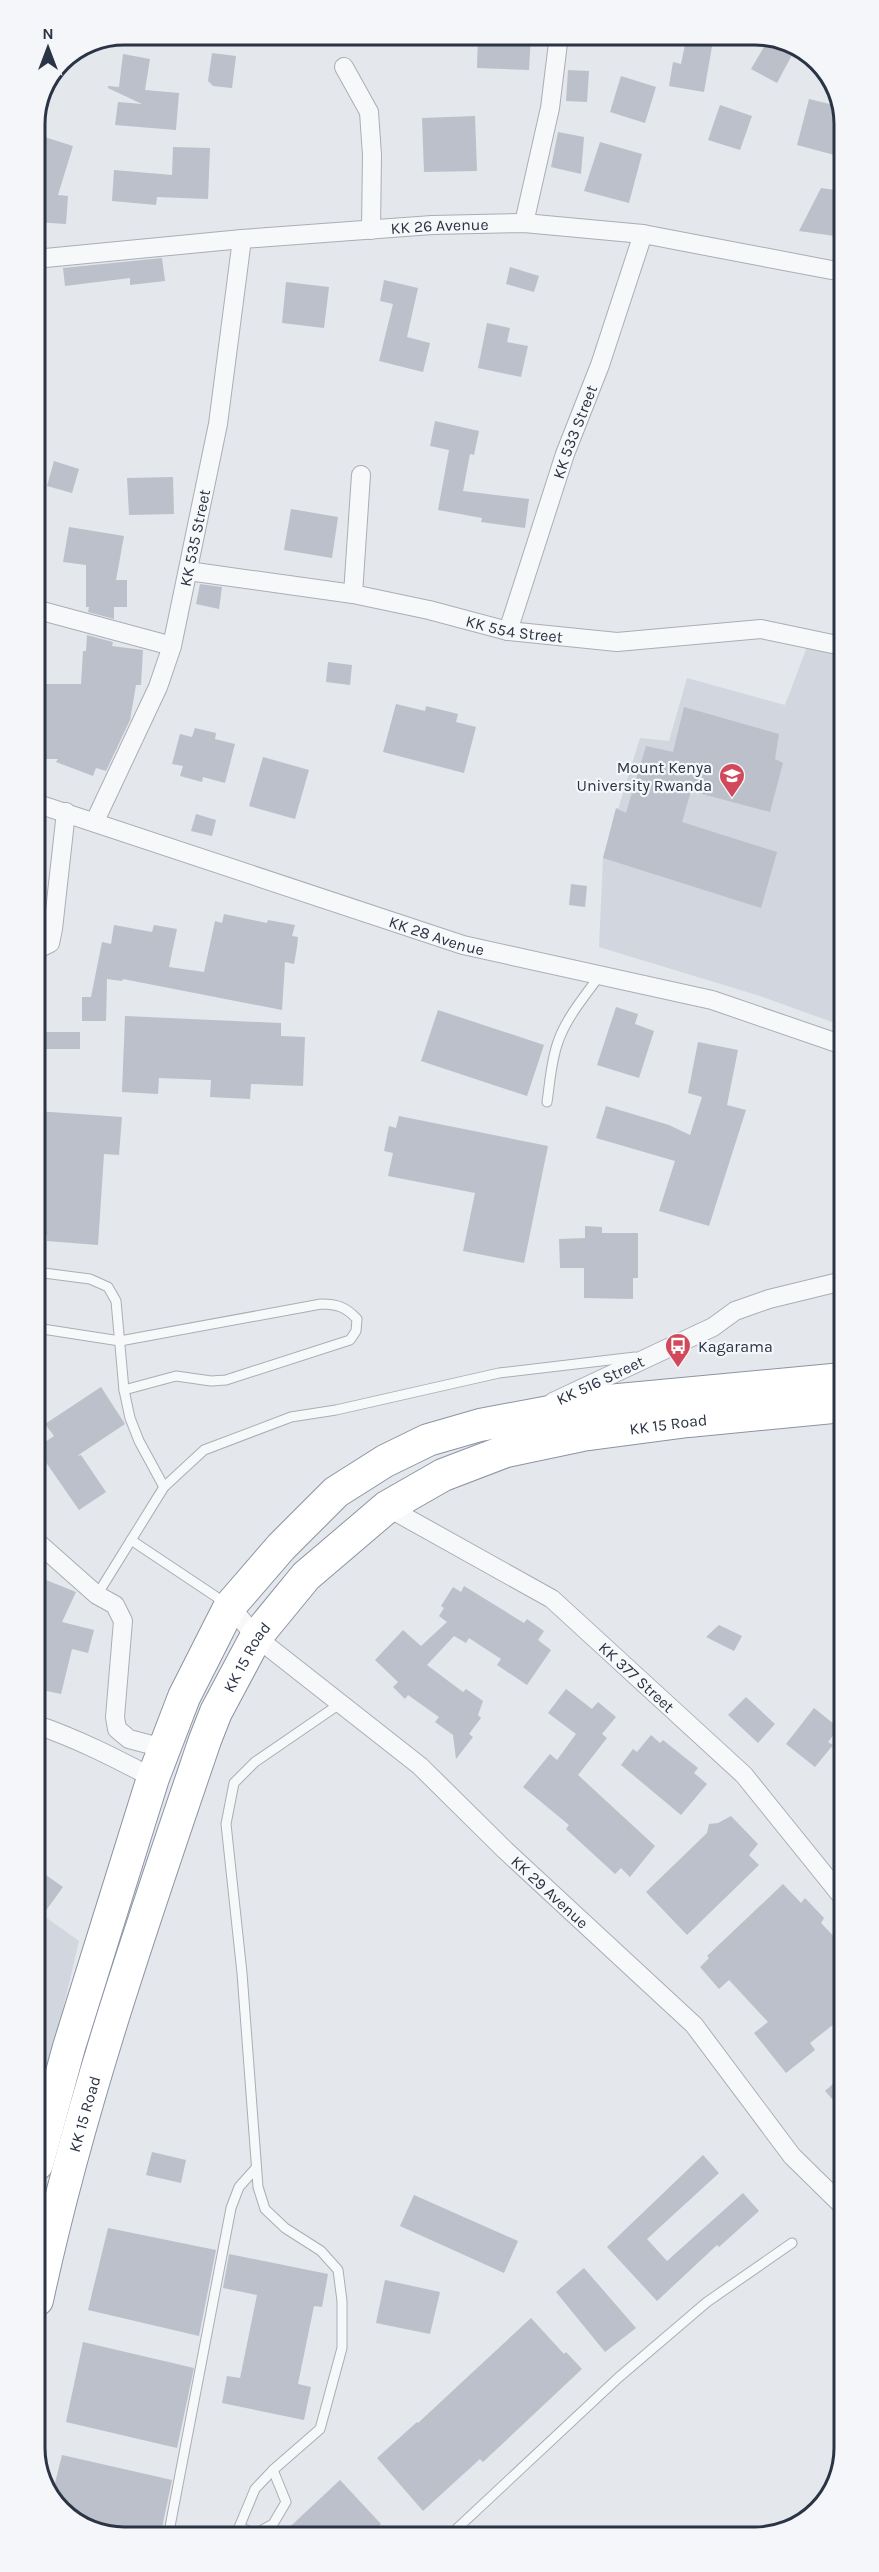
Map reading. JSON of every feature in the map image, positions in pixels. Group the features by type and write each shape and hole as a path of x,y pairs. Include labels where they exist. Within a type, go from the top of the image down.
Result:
{"highway":[{"name":"KK 15 Road","path":"45,2135 69,2047 153,1778 184,1697 230,1606 280,1547 336,1492 386,1461 428,1440 480,1425 608,1401 834,1380"},
{"name":"KK 15 Road","path":"45,2263 53,2226 104,2043 168,1847 216,1712 256,1637 306,1576 387,1507 443,1475 506,1451 582,1435 688,1421 834,1407"}],"street":[{"path":"524,223 550,108 558,45"},
{"path":"344,67 369,112 372,155 371,230"},
{"name":"KK 26 Avenue","path":"45,258 242,239 524,223 643,234 834,270"},
{"name":"KK 533 Street","path":"508,631 565,454 600,365 643,234"},
{"name":"KK 535 Street","path":"95,821 158,687 172,646 218,424 242,239"},
{"path":"353,594 361,475"},
{"name":"KK 554 Street","path":"188,571 353,594 429,610 508,631 617,642 761,629 834,644"},
{"path":"45,612 172,646"},
{"name":"KK 28 Avenue","path":"45,806 463,945 712,1000 834,1042"},
{"path":"45,946 50,943 53,929 66,812"},
{"name":"KK 516 Street","path":"525,1416 713,1327 735,1311 769,1299 834,1283"},
{"name":"KK 377 Street","path":"387,1507 552,1599 744,1775 834,1887"},
{"path":"45,1549 97,1595 116,1605 123,1621 115,1716 117,1729 129,1739 163,1748"},
{"name":"KK 29 Avenue","path":"230,1606 256,1637 420,1766 505,1850 694,2025 792,2156 834,2197"},
{"path":"45,1728 104,1752 153,1778"}],"lane":[{"path":"547,1102 558,1041 569,1020 600,975"},
{"path":"45,1273 90,1279 108,1287 116,1301 124,1390 130,1418 139,1441 164,1487"},
{"path":"45,1329 120,1341 321,1304 333,1304 347,1308 357,1319 356,1331 350,1340 226,1380 211,1381 176,1376 124,1390"},
{"path":"97,1595 164,1487 204,1450 291,1417 336,1410 499,1373 603,1362 655,1353"},
{"path":"131,1540 230,1606"},
{"path":"240,2527 255,2489 320,2429 342,2348 342,2301 338,2271 321,2250 285,2228 265,2209 256,2168 242,1973 226,1824 234,1783 255,1762 341,1703"},
{"path":"170,2527 231,2208 239,2187 256,2168"},
{"path":"459,2527 618,2378 707,2302 792,2243"},
{"path":"268,2527 273,2524 286,2502 273,2470"}],"shaded area":[{"name":"Mount Kenya University Rwanda","path":"807,647 834,654 834,1023 760,996 599,947 603,858 640,738 669,741 687,678 785,705"},
{"path":"45,1917 79,1941 45,2086"}],"building":[{"path":"478,45 530,45 529,70 477,68"},
{"path":"685,45 712,45 704,92 669,86 673,62 681,64"},
{"path":"765,46 792,55 777,83 751,69"},
{"path":"212,53 236,56 232,88 213,86 208,81"},
{"path":"123,54 150,59 145,90 179,93 176,130 115,125 118,102 142,104 108,88 108,86 119,87"},
{"path":"568,70 589,71 587,102 566,101"},
{"path":"621,76 656,87 645,123 610,112"},
{"path":"809,99 831,104 834,155 797,145"},
{"path":"720,105 752,116 740,150 708,140"},
{"path":"475,116 477,171 424,172 422,118"},
{"path":"558,132 584,137 581,174 551,167"},
{"path":"45,137 73,146 58,195 68,196 66,224 45,223"},
{"path":"600,142 642,154 629,203 584,191"},
{"path":"173,147 210,148 208,199 157,197 156,205 112,201 114,170 172,175"},
{"path":"821,188 834,190 834,236 799,231"},
{"path":"162,258 165,281 130,285 130,278 65,286 63,268"},
{"path":"510,267 539,276 534,292 506,284"},
{"path":"384,280 418,288 407,337 430,343 423,372 379,361 393,304 380,301"},
{"path":"286,282 329,287 324,328 282,323"},
{"path":"487,323 510,328 507,342 528,346 521,377 478,368"},
{"path":"435,421 479,431 474,455 470,454 463,491 529,499 525,528 481,522 482,518 438,510 449,450 430,446"},
{"path":"54,461 79,469 72,493 47,486"},
{"path":"173,477 174,514 129,515 127,478"},
{"path":"291,509 338,517 332,558 284,550"},
{"path":"69,527 124,536 116,580 127,580 127,607 114,607 114,619 88,612 86,565 63,562"},
{"path":"200,584 222,587 219,609 196,604"},
{"path":"87,635 113,642 112,646 143,650 141,685 136,685 130,720 106,771 96,768 93,776 56,762 58,759 45,759 45,684 81,684 83,651 86,651"},
{"path":"328,662 352,665 350,685 326,682"},
{"path":"396,704 425,711 426,706 458,714 456,722 476,727 464,773 383,752"},
{"path":"684,707 779,734 775,759 783,763 770,812 691,791 682,822 777,852 761,908 603,858 616,808 626,813 646,746 673,752"},
{"path":"195,728 216,733 215,739 235,744 225,783 203,777 202,782 180,776 183,766 172,764 180,734 192,737"},
{"path":"263,757 309,770 295,819 249,806"},
{"path":"196,814 216,820 212,836 191,831"},
{"path":"571,884 587,886 585,907 569,905"},
{"path":"224,914 267,923 268,920 295,925 292,936 298,937 297,947 294,964 285,962 282,1010 123,979 122,981 107,979 106,1021 82,1021 82,997 91,997 102,942 111,944 114,925 152,932 154,925 177,929 169,967 204,972 215,921 222,923"},
{"path":"616,1007 638,1014 635,1024 654,1031 639,1078 597,1065"},
{"path":"438,1010 544,1045 527,1096 421,1061"},
{"path":"125,1016 281,1023 281,1036 305,1037 303,1086 251,1084 250,1099 210,1097 211,1080 159,1078 158,1094 122,1092"},
{"path":"45,1032 80,1032 80,1049 45,1049"},
{"path":"698,1042 738,1050 727,1105 746,1110 709,1226 659,1211 675,1161 596,1138 606,1106 669,1125 690,1135 702,1097 688,1093"},
{"path":"45,1112 122,1117 119,1155 104,1154 98,1245 47,1241 47,1235 45,1235"},
{"path":"399,1116 548,1146 524,1263 463,1251 475,1193 388,1176 393,1153 384,1151 389,1126 396,1128"},
{"path":"585,1226 602,1227 602,1233 638,1233 638,1278 633,1278 633,1299 584,1298 584,1268 560,1268 559,1239 585,1238"},
{"path":"101,1387 125,1424 77,1456 81,1455 106,1492 79,1510 45,1461 45,1442 54,1436 45,1424"},
{"path":"45,1580 76,1592 62,1622 94,1630 88,1653 72,1649 61,1694 45,1691"},
{"path":"464,1586 524,1623 527,1619 544,1631 538,1640 551,1650 527,1685 497,1665 501,1659 469,1638 466,1643 454,1636 427,1665 463,1692 466,1689 483,1701 478,1715 481,1718 469,1734 473,1737 456,1759 453,1735 435,1722 439,1717 408,1695 405,1699 393,1687 398,1682 375,1660 403,1630 421,1646 447,1622 439,1616 444,1608 441,1606 453,1587 461,1592"},
{"path":"719,1625 742,1636 734,1651 706,1637"},
{"path":"566,1689 592,1709 598,1702 616,1717 602,1734 607,1738 578,1775 655,1846 630,1877 621,1868 615,1874 566,1829 569,1825 523,1787 550,1754 557,1760 576,1734 548,1713"},
{"path":"746,1697 775,1724 758,1743 728,1715"},
{"path":"814,1708 834,1724 834,1734 828,1742 833,1745 815,1767 786,1744"},
{"path":"651,1735 660,1743 663,1740 698,1768 694,1773 707,1784 681,1815 621,1765 633,1749 637,1752"},
{"path":"731,1816 758,1844 749,1855 759,1865 687,1935 646,1892 707,1833 709,1824 718,1823"},
{"path":"45,1874 63,1887 45,1912"},
{"path":"783,1884 801,1903 805,1898 824,1918 821,1923 834,1937 834,2024 810,2043 815,2050 786,2073 754,2033 768,2022 729,1980 719,1989 700,1967 709,1958 707,1956"},
{"path":"834,2083 834,2101 825,2091"},
{"path":"152,2152 186,2160 181,2183 146,2175"},
{"path":"703,2155 719,2173 647,2239 667,2261 743,2193 759,2211 719,2247 717,2245 657,2301 607,2247"},
{"path":"414,2195 518,2241 504,2273 400,2226"},
{"path":"108,2228 216,2250 199,2336 88,2310"},
{"path":"229,2254 328,2274 322,2307 314,2306 298,2384 311,2387 304,2420 222,2403 227,2376 240,2378 257,2295 223,2288"},
{"path":"584,2268 636,2328 605,2352 556,2292"},
{"path":"385,2280 440,2292 430,2334 376,2323"},
{"path":"531,2318 564,2354 566,2352 582,2369 483,2462 480,2459 423,2511 377,2458"},
{"path":"83,2342 194,2368 177,2448 66,2422"},
{"path":"62,2455 172,2480 162,2527 119,2527 99,2523 76,2511 54,2485"},
{"path":"340,2480 381,2524 378,2527 290,2527"}],"place":[{"name":"Mount Kenya University Rwanda","path":"732,799"},
{"name":"Kagarama","path":"678,1369"}]}
